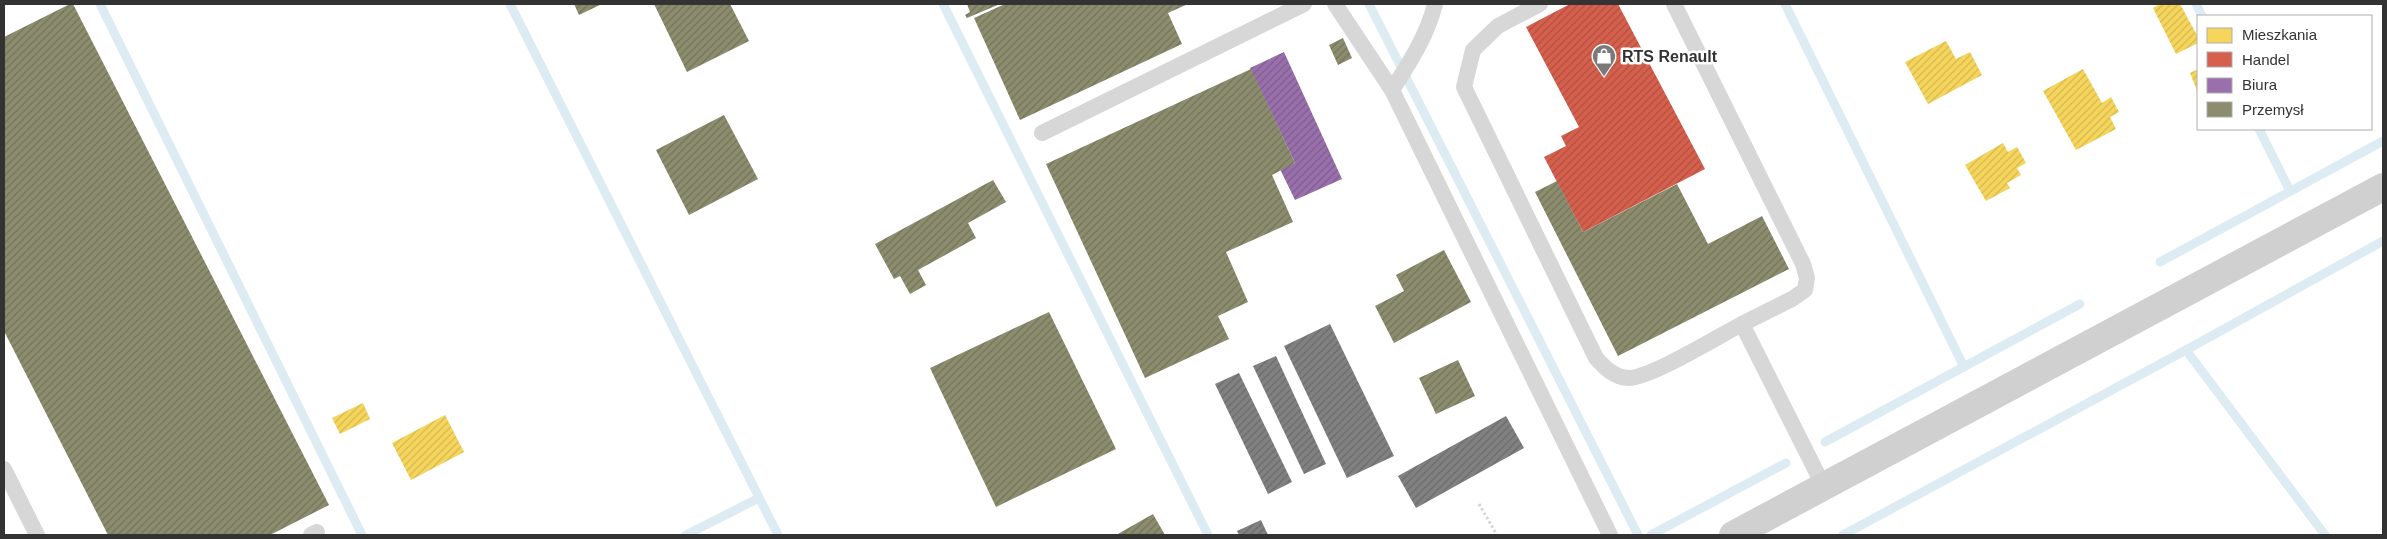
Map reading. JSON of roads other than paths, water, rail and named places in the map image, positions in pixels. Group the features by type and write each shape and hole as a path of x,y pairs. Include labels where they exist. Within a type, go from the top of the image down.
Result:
{"main road":[{"path":"1733,535 2383,187"}],"lane":[{"path":"1042,133 1304,4"},
{"path":"1335,4 1392,90 1610,535"},
{"path":"1392,90 1430,23 1435,4"},
{"path":"1540,4 1498,26 1473,50 1464,87 1596,358 1608,372 1627,378 1645,375 1792,299 1805,290 1807,278 1803,264 1674,4"},
{"path":"1742,324 1824,487"},
{"path":"4,469 37,535"}],"waterway":[{"path":"100,4 362,535"},
{"path":"510,4 778,535"},
{"path":"943,4 1208,535"},
{"path":"1369,4 1638,535"},
{"path":"1785,4 1964,367"},
{"path":"2196,4 2202,15"},
{"path":"2260,130 2290,191"},
{"path":"2160,262 2383,141"},
{"path":"2186,350 2383,241"},
{"path":"1825,442 2080,304"},
{"path":"1843,535 2186,350 2325,535"},
{"path":"1651,535 1786,463"},
{"path":"686,535 759,498"}],"place":[{"name":"RTS Renault","path":"1604,77"}]}
